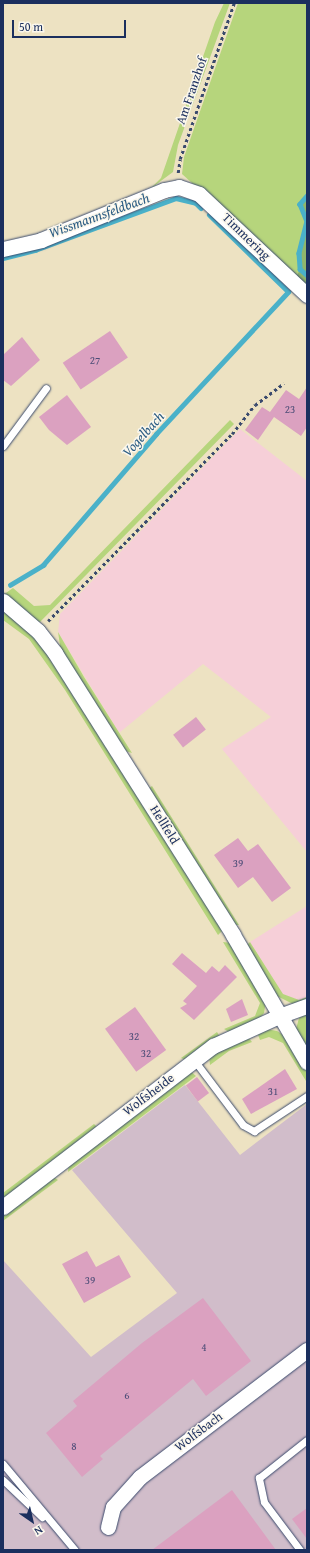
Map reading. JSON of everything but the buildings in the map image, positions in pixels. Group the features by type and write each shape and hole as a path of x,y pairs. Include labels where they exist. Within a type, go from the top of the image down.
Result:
{"street":[{"path":"3,249 41,240 164,190 179,187"},
{"name":"Timmering","path":"179,187 199,194 307,295"},
{"name":"Hellfeld","path":"3,601 38,631 55,653 233,935 307,1062"},
{"name":"Wolfsheide","path":"3,1207 194,1060 228,1038 279,1016 307,1006"},
{"name":"Wolfsbach","path":"108,1527 113,1507 140,1477 307,1350"}],"lane":[{"path":"3,446 46,388"},
{"path":"194,1060 243,1126 254,1131 307,1096"},
{"path":"300,1550 264,1502 259,1478 307,1440"},
{"path":"3,1464 75,1550"},
{"path":"3,1480 65,1538"}],"path":[{"name":"Am Franzhof","path":"179,187 180,159 234,3"},
{"path":"38,631 232,434 255,405 284,383"}],"shaded area":[{"path":"240,429 307,481 307,852 222,749 271,717 203,664 119,733 58,632 60,614"},
{"path":"307,906 307,997 299,1000 283,995 250,942"},
{"path":"185,1085 240,1155 307,1104 307,1550 3,1550 3,1260 91,1357 177,1293 72,1170"}],"green space":[{"path":"224,3 230,3 178,145 173,172 150,189 161,178 215,22"},
{"path":"238,3 307,3 307,196 300,208 307,221 299,253 300,269 296,277 182,174 184,157"},
{"path":"307,196 307,221 300,204"},
{"path":"307,221 307,289 296,277 300,269 299,253"},
{"path":"230,420 234,424 40,622 33,620 3,595 13,588 34,606 50,605"},
{"path":"3,609 28,630 41,645 223,930 218,935 65,690 29,639 3,620"},
{"path":"58,632 84,677 132,753 122,750 61,652"},
{"path":"152,786 239,925 234,925 148,789"},
{"path":"223,942 231,943 266,1001 264,1013 259,1019 229,1032 224,1029 255,1016 260,1003"},
{"path":"250,942 283,994 299,1000 307,997 307,1002 297,1006 275,995 247,945"},
{"path":"307,1013 307,1052 295,1033 299,1018"},
{"path":"266,1029 277,1031 288,1038 307,1071 306,1081 283,1043 269,1037 260,1040 257,1032"},
{"path":"217,1032 220,1037 186,1060 181,1058"},
{"path":"247,1036 252,1042 229,1051 210,1065 209,1056"},
{"path":"189,1070 196,1076 68,1172 69,1162"},
{"path":"94,1124 98,1128 3,1202 3,1193"},
{"path":"52,1176 58,1180 3,1221 3,1214"}],"waterway":[{"name":"Vogelbach","path":"307,196 300,204 307,221 299,253 300,269 307,275"},
{"name":"Wissmannsfeldbach","path":"3,258 35,250 176,198 196,203 201,208"},
{"name":"Vogelbach","path":"10,585 43,565 156,434 288,292 209,215"}]}
